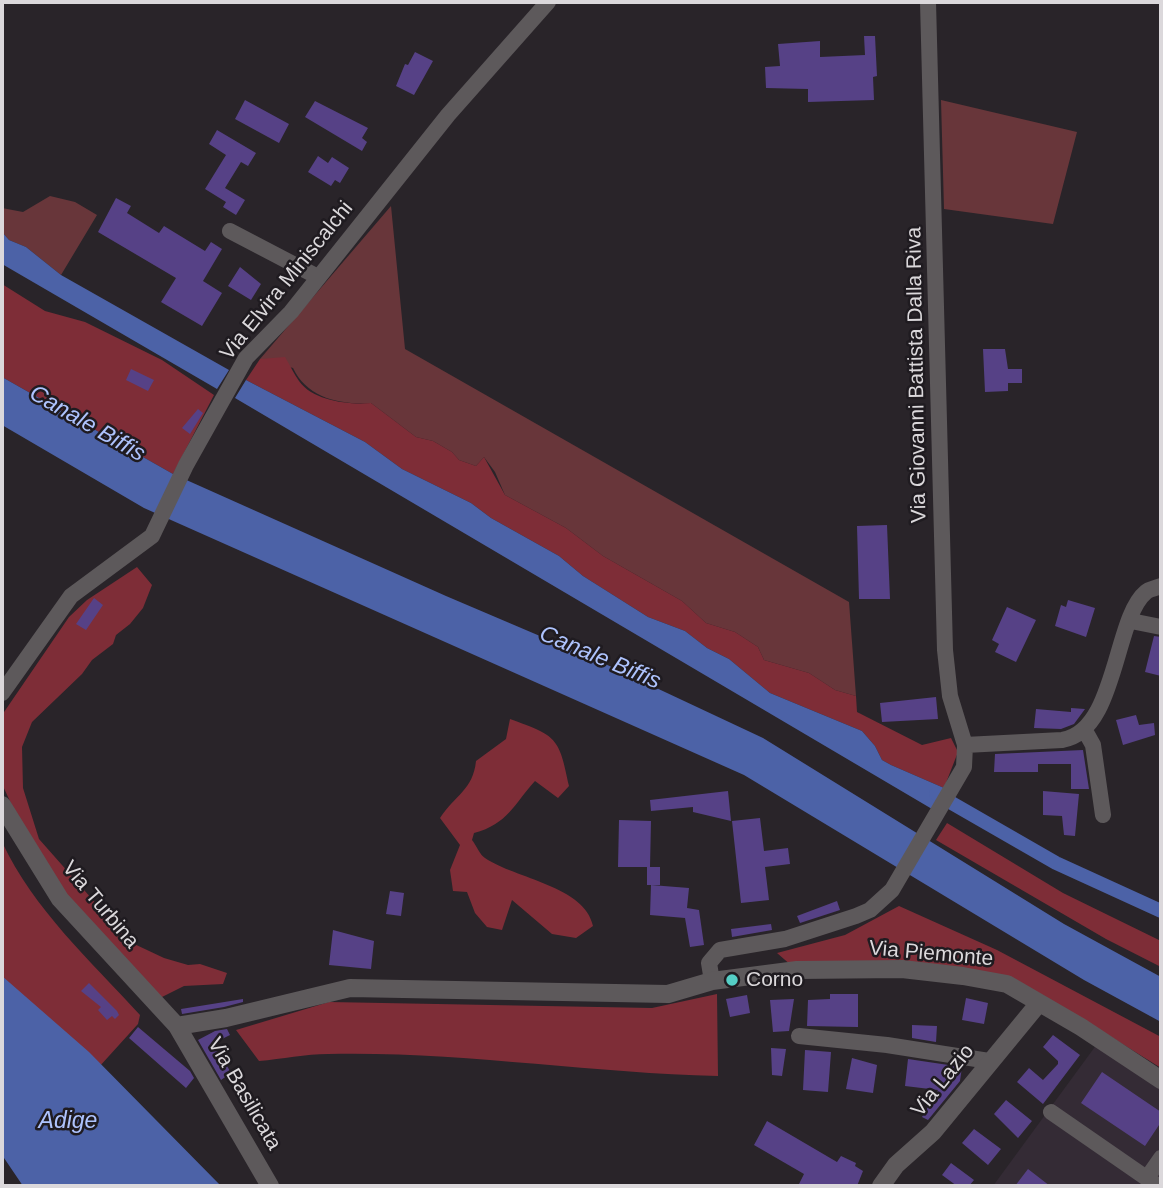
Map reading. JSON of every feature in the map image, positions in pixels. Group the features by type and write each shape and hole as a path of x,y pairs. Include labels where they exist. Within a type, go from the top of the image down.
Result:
{"street":[{"name":"Via Elvira Miniscalchi","path":"2,693 71,596 141,548 159,526 186,465 246,358 291,312 448,115 548,2"},
{"name":"Via Giovanni Battista Dalla Riva","path":"712,981 709,963 720,950 785,939 856,916 880,902 901,877 964,767 965,745 950,696 945,650 929,2"},
{"path":"230,231 318,277"},
{"path":"965,745 1072,739 1084,729 1107,690 1131,621 1146,592 1161,586"},
{"path":"1131,621 1161,627"},
{"path":"1084,729 1093,745 1103,815"},
{"name":"Via Turbina","path":"2,805 60,899 177,1026"},
{"name":"Via Piemonte","path":"177,1026 226,1018 350,988 668,994 712,981 797,970 902,970 1007,984 1161,1080"},
{"name":"Via Lazio","path":"881,1186 896,1165 933,1132 1039,1003"},
{"name":"Via Basilicata","path":"177,1026 270,1186"},
{"path":"799,1036 887,1045 989,1061"},
{"path":"1051,1112 1152,1182 1161,1158"}],"shaded area":[{"path":"941,100 1077,132 1053,224 944,209"},
{"path":"50,196 75,202 97,215 61,275 26,247 9,240 2,232 2,208 23,212"},
{"path":"391,206 405,349 849,602 856,696 835,690 809,673 764,660 758,647 735,632 706,623 682,601 603,556 566,528 505,495 495,472 484,457 476,466 459,460 452,452 433,441 416,437 371,403 336,401 316,393 299,378 293,368 260,359"},
{"path":"2,284 45,311 85,322 162,360 214,395 173,474 2,377"},
{"path":"285,357 299,381 313,393 342,402 371,403 416,437 433,441 452,452 459,460 476,466 484,457 505,495 566,528 603,556 682,601 706,623 735,632 758,647 764,660 809,673 835,690 856,696 857,712 922,745 951,738 958,752 944,788 882,760 875,746 862,731 770,693 729,659 707,648 685,631 648,617 583,576 559,556 491,518 471,503 402,469 365,442 246,380 260,359"},
{"path":"137,567 152,585 143,608 130,624 116,635 113,644 92,660 82,674 32,722 22,747 23,788 39,839 130,942 164,958 188,965 200,964 227,973 223,984 184,986 158,999 40,866 2,784 2,715 69,617 87,600"},
{"path":"510,719 538,730 553,740 562,757 569,786 558,798 535,781 503,819 474,833 472,840 485,858 563,892 577,901 587,912 593,926 576,938 552,934 512,900 502,930 487,927 475,913 467,892 453,891 450,870 460,845 440,818 467,786 476,761 506,739"},
{"path":"947,823 1063,893 1161,941 1161,967 1106,939 936,840"},
{"path":"2,842 15,867 47,912 140,1015 138,1024 99,1067 2,995"},
{"path":"899,906 997,950 1161,1037 1161,1068 1079,1017 1007,979 792,966 777,953 845,935"},
{"path":"717,994 718,1076 377,1054 320,1054 259,1061 236,1030 329,1002 652,1008"},
{"path":"1097,1044 1161,1087 1161,1186 993,1186"}],"water":[{"path":"2,232 9,240 26,247 61,275 229,370 217,389 2,264"},
{"path":"2,377 173,474 601,662 763,738 1064,924 1161,977 1161,1022 1084,980 744,775 144,508 2,425"},
{"path":"246,380 365,442 402,469 471,503 491,518 559,556 583,576 648,617 685,631 707,648 729,659 770,693 862,731 875,746 882,760 944,788 932,809 235,398"},
{"name":"Adige","path":"2,976 89,1052 221,1186 23,1186 2,1155"}],"building":[{"path":"864,36 875,36 877,76 873,77 874,100 808,102 808,89 766,88 765,67 780,66 778,44 820,41 820,57 865,55"},
{"path":"415,52 433,61 414,95 396,86 405,64 408,65"},
{"path":"245,100 289,124 279,143 235,119"},
{"path":"315,101 368,128 362,138 367,142 362,151 305,117"},
{"path":"217,130 256,153 248,166 241,162 225,188 245,200 236,215 223,207 226,202 205,189 226,155 209,144"},
{"path":"318,156 328,163 332,157 349,168 340,183 335,180 331,186 308,172"},
{"path":"116,198 131,206 127,213 159,233 164,226 205,251 211,242 222,249 203,281 222,293 202,326 161,302 176,278 98,232"},
{"path":"240,267 261,284 251,300 228,286"},
{"path":"983,349 1005,349 1008,369 1022,369 1022,383 1008,383 1008,391 985,392"},
{"path":"131,369 154,380 148,391 126,380"},
{"path":"198,409 203,413 190,434 182,428"},
{"path":"887,525 890,599 859,599 857,526"},
{"path":"94,598 103,605 86,630 76,624"},
{"path":"1068,600 1095,608 1086,637 1055,626 1061,605 1066,607"},
{"path":"1007,607 1036,620 1016,662 995,652 999,644 992,640"},
{"path":"1154,636 1161,637 1161,676 1145,672"},
{"path":"936,697 938,719 882,722 880,703"},
{"path":"1071,708 1085,709 1074,724 1061,729 1034,728 1036,709 1071,712"},
{"path":"1136,715 1139,725 1154,723 1155,735 1123,745 1116,720"},
{"path":"1083,750 1089,789 1071,789 1071,764 1038,764 1038,772 994,772 995,754"},
{"path":"728,791 731,821 693,812 693,807 651,811 650,800"},
{"path":"1043,791 1079,794 1075,836 1064,835 1062,816 1043,815"},
{"path":"760,818 764,851 788,848 790,864 765,867 769,900 741,903 732,821"},
{"path":"619,820 651,821 650,867 618,867"},
{"path":"647,867 660,867 660,885 647,885"},
{"path":"651,885 689,888 687,908 699,910 704,945 690,947 685,918 650,915"},
{"path":"390,891 404,893 401,916 386,914"},
{"path":"837,901 840,910 800,923 797,916"},
{"path":"771,924 772,930 732,937 731,929"},
{"path":"333,930 374,941 371,969 329,965"},
{"path":"89,983 117,1011 119,1015 115,1019 112,1016 107,1020 98,1010 101,1007 81,991"},
{"path":"830,994 858,994 858,1027 807,1026 808,1000 830,999"},
{"path":"747,995 750,1013 730,1017 726,999"},
{"path":"966,998 988,1003 984,1024 962,1020"},
{"path":"243,999 243,1002 224,1007 182,1014 181,1009"},
{"path":"794,999 789,1031 773,1032 770,1000"},
{"path":"912,1025 937,1026 936,1042 912,1038"},
{"path":"138,1027 190,1071 194,1078 186,1088 129,1038"},
{"path":"227,1029 230,1035 214,1043 231,1073 221,1080 198,1040 215,1031"},
{"path":"1053,1035 1080,1055 1043,1104 1017,1082 1029,1068 1043,1080 1058,1064 1043,1047"},
{"path":"771,1048 786,1049 782,1076 772,1075"},
{"path":"805,1050 831,1052 828,1092 803,1090"},
{"path":"852,1058 877,1065 873,1093 846,1089"},
{"path":"908,1059 962,1067 960,1081 928,1120 922,1117 938,1090 905,1086"},
{"path":"1102,1072 1161,1112 1161,1122 1145,1146 1081,1103"},
{"path":"1006,1100 1032,1121 1018,1138 994,1114"},
{"path":"767,1121 837,1162 841,1156 856,1163 855,1166 863,1171 857,1186 798,1186 804,1174 754,1145"},
{"path":"974,1129 1001,1149 988,1165 962,1143"},
{"path":"951,1163 974,1180 969,1186 957,1186 942,1175"},
{"path":"1028,1169 1050,1186 1015,1186"}],"waterway":[{"path":"936,794 1056,863 1161,911"}],"place":[{"name":"Corno","path":"732,980"}],"water label":[{"name":"Canale Biffis","path":"87,424"},
{"name":"Canale Biffis","path":"600,658"}]}
